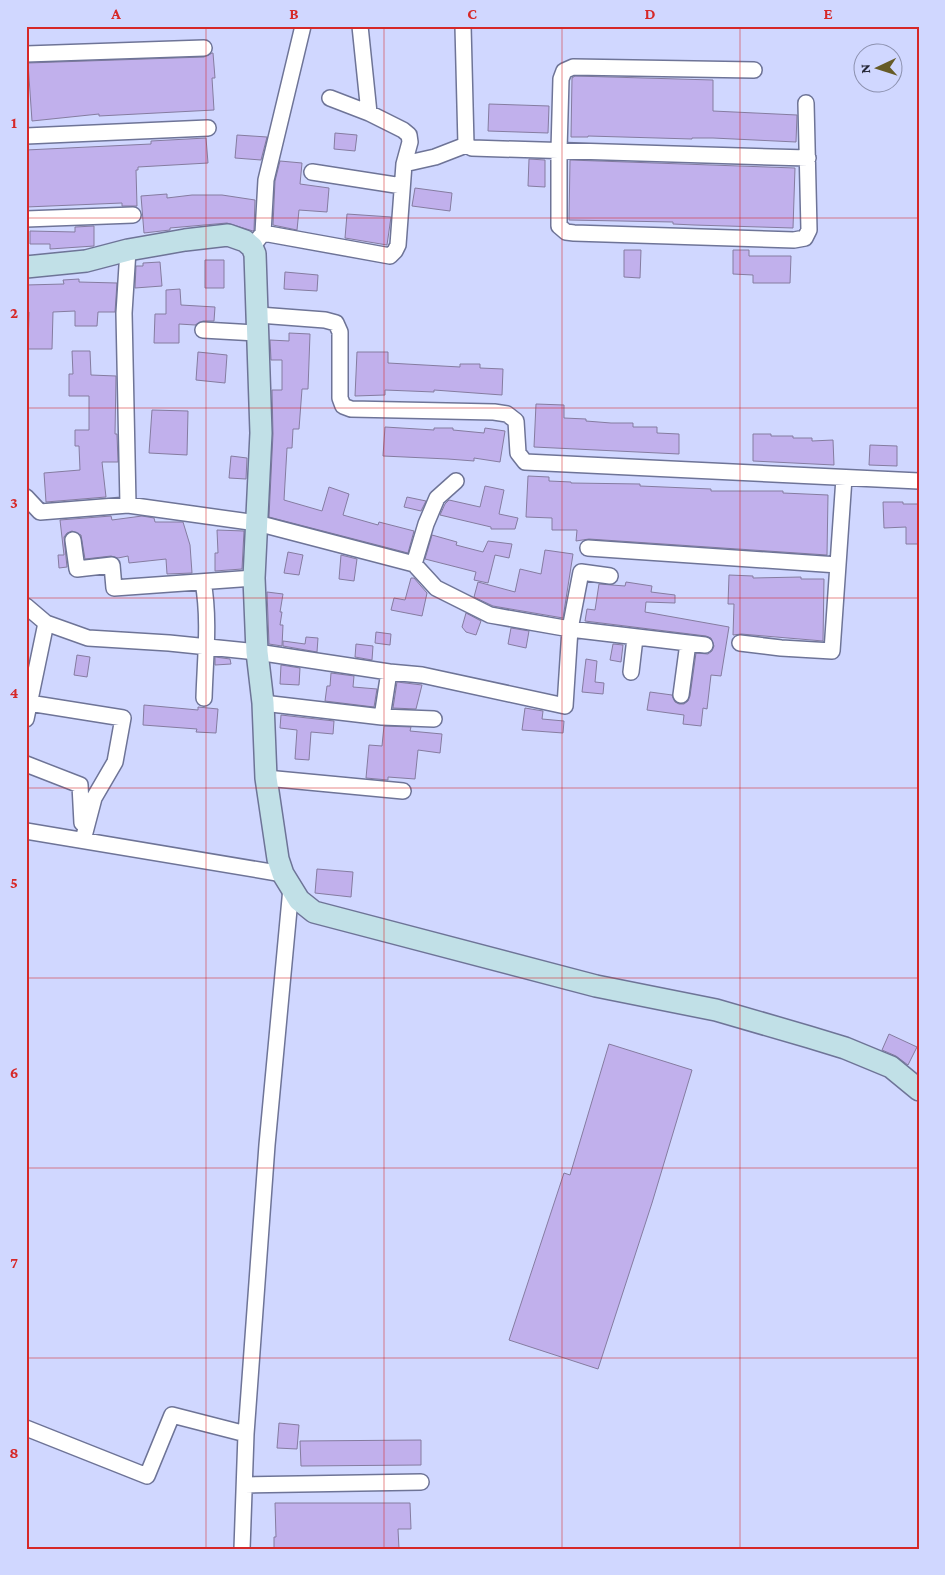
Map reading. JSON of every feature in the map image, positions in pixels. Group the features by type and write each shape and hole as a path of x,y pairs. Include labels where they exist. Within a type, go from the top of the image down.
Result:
{"main road":[{"path":"26,267 86,261 128,250 184,240 228,235 258,240 256,263 261,432 254,578 257,652 264,703 266,778 278,859 287,881 300,900 314,912 596,986 716,1010 845,1048 891,1067 919,1090"}],"street":[{"path":"303,26 266,180 258,240 390,256 398,245 404,164 410,142 408,135 403,130 369,113 330,98"},
{"path":"360,26 369,113"},
{"path":"463,26 466,145"},
{"path":"26,54 204,48"},
{"path":"754,70 573,67 564,71 561,79 559,226 566,232 784,240 805,238 809,230 806,103"},
{"path":"26,136 208,128"},
{"path":"404,164 435,157 466,145 472,148 808,158"},
{"path":"312,172 402,186"},
{"path":"26,219 133,216"},
{"path":"128,250 124,313 128,504"},
{"path":"203,330 324,320 336,323 340,332 340,398 343,406 351,409 494,412 507,414 516,421 518,454 526,462 919,481"},
{"path":"740,643 832,651 844,478"},
{"path":"414,564 426,524 437,498 456,481"},
{"path":"26,497 40,512 128,504 257,523 414,564 436,588 490,615 570,629 705,645"},
{"path":"73,540 77,569 112,565 114,588 254,578"},
{"path":"588,548 838,565"},
{"path":"26,606 46,623 88,638 205,646 422,675 564,706 570,629 581,572 610,576"},
{"path":"203,582 206,599 204,698"},
{"path":"26,719 28,702 46,623"},
{"path":"631,672 635,638"},
{"path":"681,695 688,643"},
{"path":"382,717 389,672"},
{"path":"28,702 123,718 115,762 94,798 83,840"},
{"path":"264,703 382,717 434,719"},
{"path":"26,764 80,786 83,840"},
{"path":"266,778 403,791"},
{"path":"26,831 83,840 287,881 246,1434 242,1549"},
{"path":"26,1428 147,1476 172,1415 246,1434"},
{"path":"245,1485 421,1482"}],"building":[{"path":"212,53 215,78 212,78 214,110 99,116 99,114 32,121 28,63 204,57"},
{"path":"575,76 713,80 713,111 797,115 796,142 713,138 571,137 572,78"},
{"path":"489,104 549,106 548,133 488,131"},
{"path":"335,133 357,135 355,151 334,149"},
{"path":"237,135 267,137 261,160 235,158"},
{"path":"206,138 208,163 138,167 138,170 136,170 137,206 122,206 122,203 26,207 26,150 151,144 151,141"},
{"path":"529,159 545,160 545,187 528,186"},
{"path":"570,160 795,168 793,228 673,224 673,222 569,220"},
{"path":"280,161 302,163 300,184 329,188 327,212 299,210 297,230 273,225 275,181"},
{"path":"415,188 452,193 450,211 412,206"},
{"path":"167,194 167,198 192,195 222,195 255,200 254,230 227,223 170,228 170,230 144,233 141,196"},
{"path":"347,214 391,217 387,245 345,238"},
{"path":"94,226 94,246 50,249 50,244 30,244 30,231 75,232 75,227"},
{"path":"624,250 641,250 640,278 624,277"},
{"path":"733,250 749,250 749,256 791,256 790,283 753,283 753,275 733,274"},
{"path":"205,260 224,260 224,288 205,288"},
{"path":"160,262 162,286 135,288 136,266 143,266 143,263"},
{"path":"285,272 318,275 317,291 284,289"},
{"path":"79,279 79,282 117,283 115,312 98,312 97,326 75,326 75,311 53,312 52,349 28,349 29,312 26,312 26,285 64,284 63,280"},
{"path":"180,289 181,305 215,307 214,321 203,321 195,325 179,324 179,343 154,343 155,314 166,314 166,290"},
{"path":"289,333 310,334 308,389 302,389 299,429 293,429 292,448 287,448 284,500 322,511 329,487 349,494 343,515 378,525 379,522 414,531 408,553 269,517 273,434 272,390 282,390 282,360 271,360 270,340 289,341"},
{"path":"72,351 90,351 91,375 116,376 115,434 117,434 118,462 102,462 106,497 46,502 44,473 80,470 79,446 75,446 75,430 89,430 89,396 69,396 69,374 73,374"},
{"path":"198,352 227,355 225,383 196,380"},
{"path":"357,352 388,352 388,363 460,367 460,364 480,364 480,368 503,369 502,395 434,390 434,392 385,390 385,395 355,396"},
{"path":"536,404 564,405 564,418 611,423 633,423 633,427 657,427 657,433 679,434 679,454 534,447"},
{"path":"152,410 188,411 187,455 149,453"},
{"path":"385,427 434,430 434,428 453,428 453,430 484,433 485,428 505,431 500,462 474,458 474,461 383,456"},
{"path":"753,434 812,438 812,441 833,440 834,465 753,461"},
{"path":"870,445 897,446 897,466 869,465"},
{"path":"231,456 247,458 246,479 229,478"},
{"path":"528,476 549,477 549,481 571,483 640,484 640,486 711,489 711,491 783,491 783,493 828,495 827,555 589,539 576,541 577,530 552,530 552,518 526,517"},
{"path":"485,486 504,490 499,514 518,518 515,529 491,529 491,527 440,515 449,500 480,507"},
{"path":"407,497 426,501 421,511 404,507"},
{"path":"883,502 919,504 919,544 906,544 906,527 884,528"},
{"path":"111,516 112,520 142,516 154,518 155,522 183,522 190,545 192,573 167,574 166,559 129,563 128,556 85,559 81,535 72,531 64,537 67,567 59,568 58,555 64,555 60,520"},
{"path":"217,530 244,531 242,569 215,571 215,553 218,553"},
{"path":"432,535 457,542 456,545 483,552 488,541 512,544 509,558 495,555 488,583 474,580 476,572 425,559"},
{"path":"545,550 573,554 563,618 493,606 474,597 478,582 515,592 520,569 541,574"},
{"path":"288,552 303,555 299,575 284,573"},
{"path":"341,555 357,559 354,581 339,579"},
{"path":"729,575 753,576 753,578 801,577 801,579 824,579 823,641 741,634 733,635 734,604 728,604"},
{"path":"411,578 414,578 427,593 422,616 391,610 394,598 405,600"},
{"path":"626,582 652,586 651,592 675,595 675,603 646,602 645,612 729,627 721,676 711,675 707,709 703,708 701,726 683,724 684,715 647,710 650,692 672,695 675,702 679,704 684,704 688,701 696,653 708,654 712,651 714,646 711,638 585,621 587,609 595,610 599,584 625,586"},
{"path":"267,592 283,594 280,612 282,612 280,625 283,625 282,646 269,644"},
{"path":"466,613 481,621 476,635 466,632 462,627"},
{"path":"511,628 529,631 526,648 508,644"},
{"path":"376,632 391,634 390,645 375,643"},
{"path":"306,637 318,638 317,652 283,646 283,641 305,644"},
{"path":"356,644 373,646 372,660 355,657"},
{"path":"613,644 623,645 621,662 610,660"},
{"path":"77,655 90,657 87,677 74,675"},
{"path":"215,657 230,659 231,664 215,665"},
{"path":"586,659 597,661 595,682 604,683 603,694 582,692"},
{"path":"281,665 300,668 299,685 280,684"},
{"path":"331,673 354,676 353,687 377,689 374,707 325,701 327,686 330,686"},
{"path":"397,682 422,685 416,709 393,708"},
{"path":"144,705 198,710 198,707 218,709 216,733 196,732 197,729 143,725"},
{"path":"525,708 543,711 542,719 564,721 563,733 522,730"},
{"path":"281,715 334,721 333,734 311,732 309,760 295,759 297,730 280,728"},
{"path":"384,726 411,727 410,731 442,734 440,753 418,750 415,779 388,777 388,780 366,778 369,745 382,746"},
{"path":"317,869 353,872 351,897 315,893"},
{"path":"889,1034 917,1047 908,1065 896,1056 882,1050"},
{"path":"609,1044 692,1070 652,1203 598,1369 509,1340 564,1173 570,1175"},
{"path":"279,1423 299,1425 297,1449 277,1448"},
{"path":"421,1440 421,1465 301,1466 300,1441"},
{"path":"275,1503 410,1503 411,1529 398,1529 399,1549 274,1549 274,1537 276,1537"}]}
